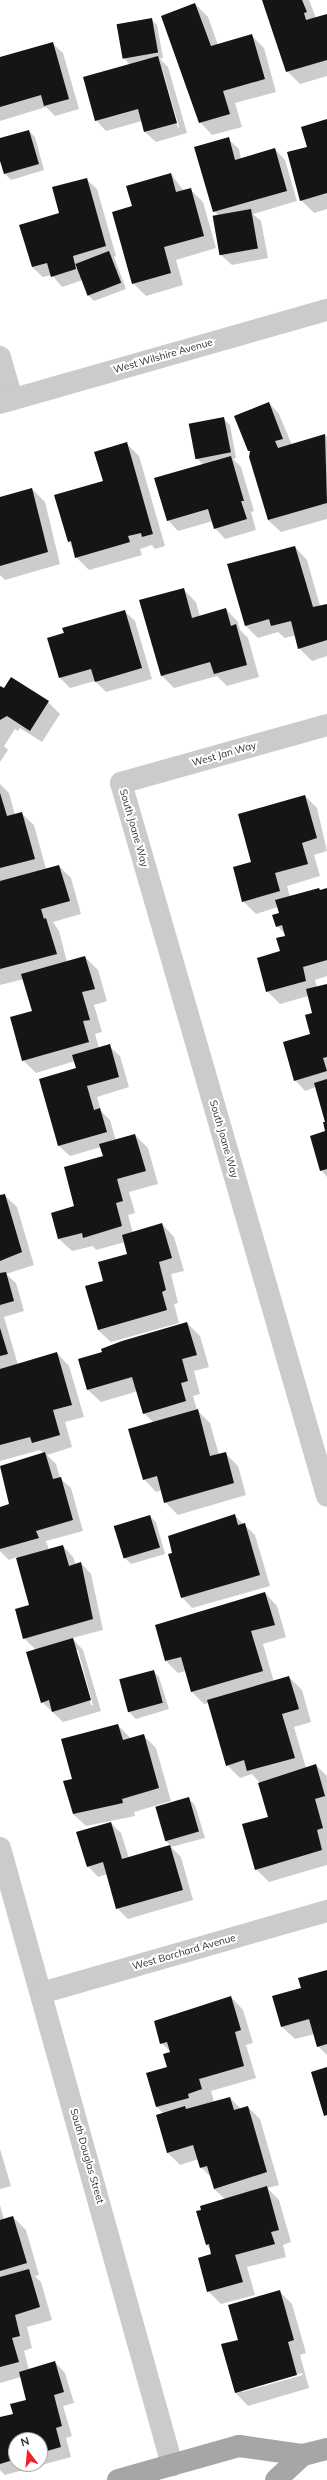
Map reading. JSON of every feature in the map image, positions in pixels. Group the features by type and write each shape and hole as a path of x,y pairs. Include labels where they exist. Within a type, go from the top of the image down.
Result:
{"main road":[{"path":"118,2480 239,2446 303,2455 327,2449"},
{"path":"276,2480 303,2455"}],"street":[{"name":"West Wilshire Avenue","path":"6,401 327,310"},
{"path":"0,357 6,401"},
{"name":"West Jan Way","path":"121,783 327,725"},
{"name":"South Joane Way","path":"121,783 327,1496"},
{"name":"South Douglas Street","path":"0,1848 172,2465"},
{"name":"West Borchard Avenue","path":"41,1993 327,1911"}],"building":[{"path":"262,0 302,0 307,12 304,13 306,20 327,14 327,60 286,72"},
{"path":"195,3 211,46 252,34 265,79 223,91 230,114 199,123 161,16"},
{"path":"152,18 158,52 123,59 117,24"},
{"path":"53,42 69,99 44,106 41,95 0,107 0,57"},
{"path":"158,56 177,123 144,132 138,109 95,121 83,77"},
{"path":"327,119 327,193 300,201 287,152 307,147 301,127"},
{"path":"29,130 39,164 4,174 0,161 0,138"},
{"path":"229,137 235,160 275,148 287,191 213,212 194,147"},
{"path":"171,173 176,192 191,188 204,236 164,247 171,273 132,284 112,212 132,206 126,186"},
{"path":"87,178 106,246 73,256 76,269 51,277 47,263 32,267 19,225 59,213 52,187"},
{"path":"251,209 258,248 220,255 213,216"},
{"path":"109,251 121,283 88,296 75,264"},
{"path":"269,402 283,439 275,441 278,448 325,434 327,503 268,520 249,457 250,451 248,451 234,416"},
{"path":"224,417 231,452 196,459 189,424"},
{"path":"127,442 153,534 142,537 141,533 128,536 130,542 75,558 71,541 68,542 54,495 103,481 94,452"},
{"path":"231,456 244,501 241,501 247,519 214,529 208,509 167,521 154,478"},
{"path":"32,488 48,552 0,566 0,497"},
{"path":"295,546 313,607 327,604 327,640 298,649 291,621 271,626 269,619 245,626 227,564"},
{"path":"184,588 192,618 226,608 231,626 236,624 247,665 214,674 210,662 161,676 139,600"},
{"path":"125,610 142,668 95,682 91,669 59,678 47,638 64,633 62,628"},
{"path":"11,677 49,701 30,731 7,716 0,720 0,686 4,688"},
{"path":"0,793 7,816 22,812 35,859 0,868"},
{"path":"305,795 317,838 302,843 308,864 275,873 280,891 242,902 233,867 251,862 238,814"},
{"path":"59,865 70,901 41,909 44,919 46,918 57,954 0,969 0,881"},
{"path":"319,888 320,890 327,888 327,960 303,967 306,981 266,992 257,958 280,951 276,938 285,936 282,925 276,927 272,915 279,913 275,900"},
{"path":"85,956 95,989 82,992 90,1020 83,1021 89,1042 22,1061 10,1017 32,1011 21,974"},
{"path":"327,984 327,1057 323,1058 327,1071 294,1081 283,1042 310,1034 305,1015 312,1013 306,989"},
{"path":"110,1044 119,1077 87,1086 94,1110 100,1108 107,1132 58,1146 39,1079 76,1068 72,1055"},
{"path":"327,1079 327,1169 320,1171 310,1136 325,1131 323,1122 325,1122 314,1083"},
{"path":"135,1134 146,1171 117,1179 123,1201 116,1203 122,1226 83,1238 82,1233 58,1239 51,1213 74,1206 64,1167 103,1156 99,1144"},
{"path":"5,1194 22,1252 0,1261 0,1195"},
{"path":"162,1223 172,1258 159,1262 166,1290 162,1292 167,1310 98,1330 85,1286 103,1281 98,1262 127,1254 122,1235"},
{"path":"6,1272 14,1301 0,1305 0,1273"},
{"path":"187,1322 197,1355 182,1359 188,1381 181,1383 186,1401 143,1414 132,1377 87,1390 78,1359 102,1352 101,1349 122,1341"},
{"path":"0,1328 8,1354 0,1356"},
{"path":"57,1352 72,1405 53,1410 60,1435 32,1443 30,1437 0,1445 0,1369"},
{"path":"198,1409 210,1456 226,1452 234,1483 164,1503 157,1476 143,1480 128,1429"},
{"path":"45,1452 53,1479 61,1477 73,1520 36,1531 39,1538 0,1549 0,1507 9,1504 0,1466"},
{"path":"235,1514 238,1525 245,1523 260,1575 181,1598 168,1554 172,1553 168,1536"},
{"path":"150,1515 160,1548 124,1559 114,1526"},
{"path":"63,1545 69,1566 81,1562 93,1619 23,1639 15,1609 29,1605 16,1558"},
{"path":"265,1592 275,1625 251,1631 263,1671 191,1692 181,1657 165,1661 155,1625"},
{"path":"73,1638 91,1700 52,1712 49,1700 41,1703 26,1652"},
{"path":"154,1670 163,1703 128,1712 119,1679"},
{"path":"289,1676 299,1709 282,1714 295,1758 247,1771 244,1760 226,1766 207,1700"},
{"path":"118,1724 123,1740 144,1734 159,1788 122,1799 123,1803 73,1814 63,1781 72,1779 61,1739"},
{"path":"316,1764 325,1796 315,1799 323,1828 317,1830 322,1850 255,1870 242,1824 268,1817 258,1783"},
{"path":"189,1797 199,1832 165,1841 155,1807"},
{"path":"111,1822 122,1859 170,1845 183,1890 116,1909 103,1862 87,1867 76,1832"},
{"path":"327,1970 327,2044 317,2047 309,2019 281,2027 272,1996 301,1988 298,1978"},
{"path":"231,1996 241,2030 235,2032 244,2066 199,2079 202,2089 188,2094 189,2098 156,2107 146,2073 167,2067 163,2054 170,2052 167,2042 160,2044 154,2021"},
{"path":"327,2067 327,2115 324,2116 311,2072"},
{"path":"230,2097 234,2110 248,2106 267,2172 214,2189 207,2166 200,2168 193,2145 167,2153 156,2115 185,2106 186,2109"},
{"path":"267,2186 279,2230 271,2232 275,2244 235,2255 243,2282 207,2292 198,2258 211,2254 209,2244 206,2245 196,2211 201,2210 200,2206"},
{"path":"13,2216 27,2263 0,2271 0,2220"},
{"path":"29,2269 40,2307 15,2315 20,2336 12,2338 19,2362 0,2367 0,2277"},
{"path":"280,2290 294,2340 288,2342 297,2375 235,2393 221,2344 238,2340 228,2305"},
{"path":"55,2361 64,2392 54,2395 62,2426 56,2428 61,2447 48,2451 48,2432 8,2432 8,2462 0,2464 0,2417 13,2414 10,2404 26,2400 19,2372"}]}
